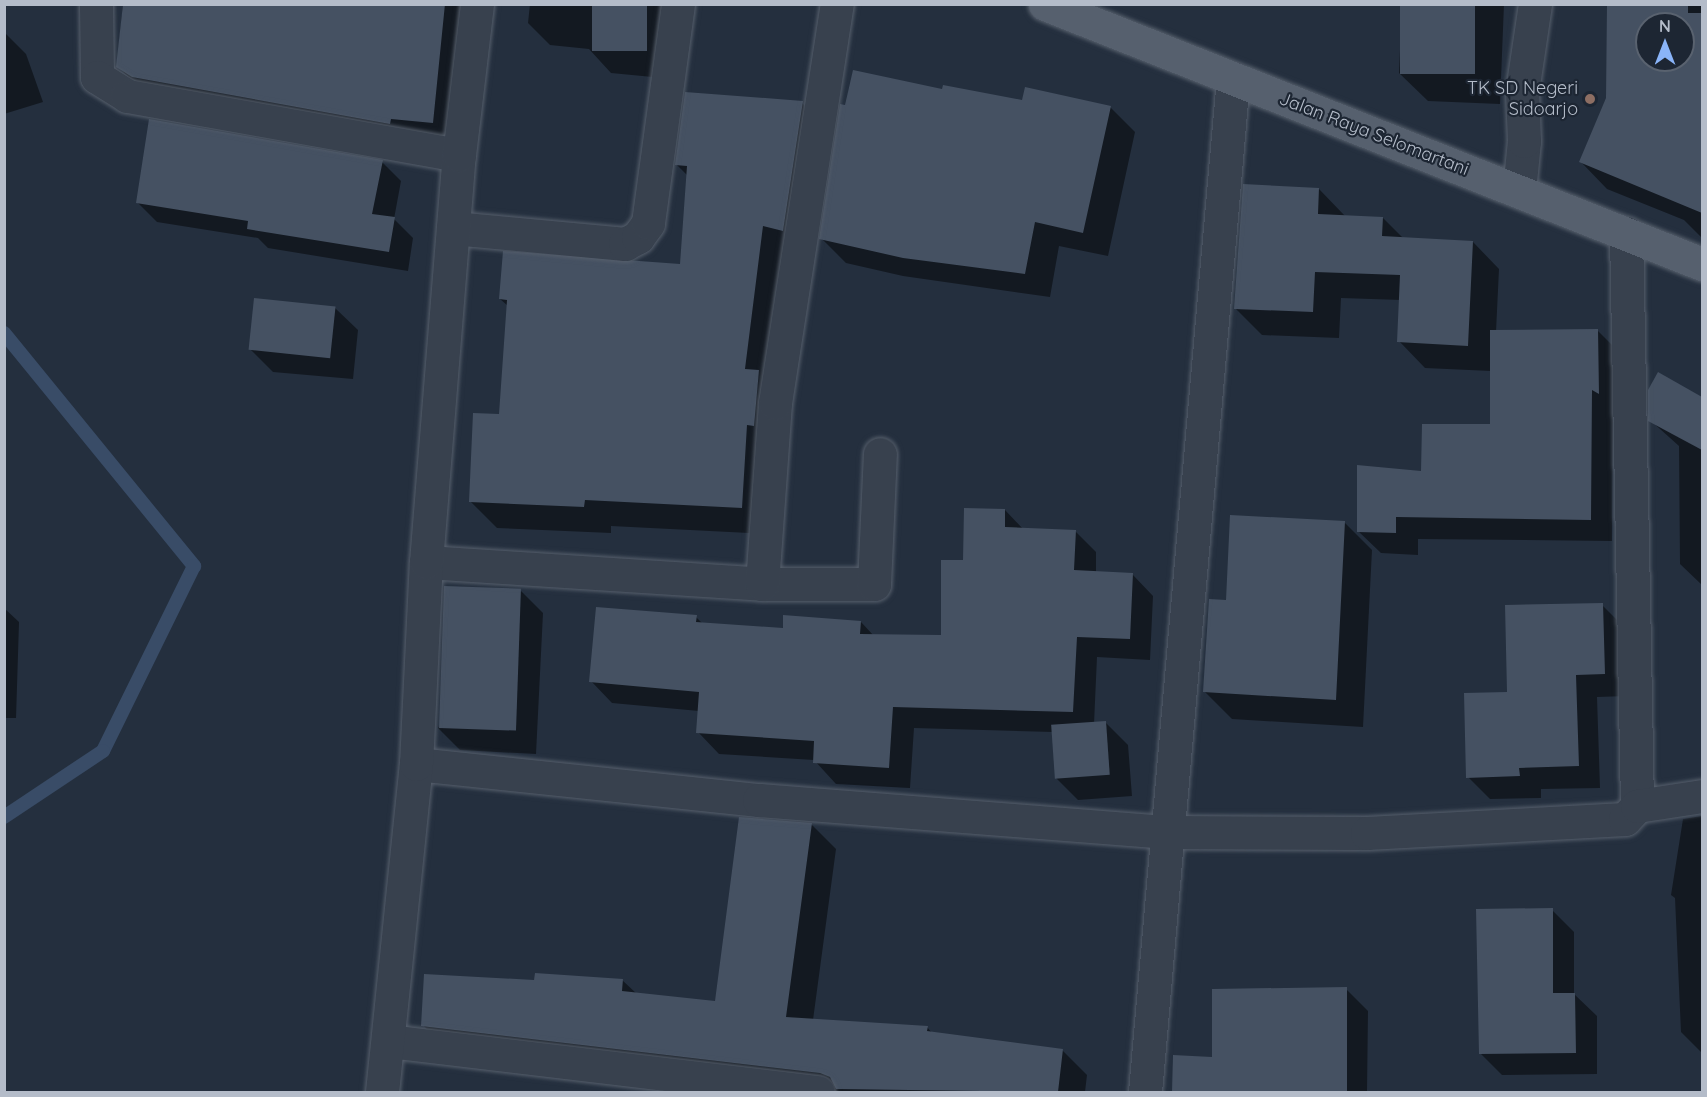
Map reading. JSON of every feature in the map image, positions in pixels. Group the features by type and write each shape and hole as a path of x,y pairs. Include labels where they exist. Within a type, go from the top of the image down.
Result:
{"main road":[{"name":"Jalan Raya Selomartani","path":"1055,6 1233,79 1702,264"}],"street":[{"path":"96,4 97,77 127,96 459,155"},
{"path":"382,1092 416,764 426,562 459,155 477,4"},
{"path":"453,228 625,244 638,237 648,223 678,4"},
{"path":"762,584 775,403 837,4"},
{"path":"1519,191 1524,141 1522,91 1535,4"},
{"path":"1145,1092 1233,79"},
{"path":"1626,233 1637,806"},
{"path":"426,562 762,584 874,584 880,454"},
{"path":"416,764 759,800 1168,832 1367,833 1624,819 1637,806 1702,796"},
{"path":"389,1041 818,1092"}],"building":[{"path":"123,4 445,4 433,123 391,119 390,124 132,77 116,67"},
{"path":"592,4 647,4 647,51 592,51"},
{"path":"1400,4 1475,4 1475,74 1400,74"},
{"path":"1607,4 1688,4 1688,12 1635,12 1635,72 1695,72 1695,13 1702,13 1702,213 1579,162 1606,98"},
{"path":"853,70 942,89 943,85 1022,100 1025,87 1111,106 1083,233 1035,222 1025,274 903,258 819,239 840,104 845,105"},
{"path":"685,92 803,101 783,231 763,226 745,369 759,370 754,426 747,425 742,508 585,500 584,507 469,502 473,413 499,414 507,300 499,299 503,251 680,264 687,166 675,165"},
{"path":"149,119 383,160 372,214 395,217 389,252 247,229 248,221 136,203"},
{"path":"1243,184 1319,188 1318,214 1383,217 1382,236 1473,241 1468,346 1397,342 1400,275 1315,272 1313,312 1234,309"},
{"path":"254,298 336,307 330,358 249,350"},
{"path":"1598,329 1599,394 1592,390 1591,520 1396,517 1396,533 1357,532 1357,465 1421,471 1422,424 1490,424 1490,330"},
{"path":"1658,372 1702,397 1702,450 1648,421 1648,390"},
{"path":"964,508 1005,509 1005,527 1076,530 1074,570 1133,573 1130,639 1077,637 1073,712 893,707 889,768 813,763 814,741 696,733 699,692 589,682 596,607 697,615 696,622 783,628 783,615 861,621 860,634 941,635 941,560 963,560"},
{"path":"1230,515 1345,521 1336,700 1203,692 1209,599 1226,600"},
{"path":"444,586 521,589 516,731 439,728"},
{"path":"1603,603 1605,674 1576,675 1579,766 1519,768 1520,776 1466,778 1464,693 1507,692 1505,605"},
{"path":"1106,721 1110,775 1055,779 1051,725"},
{"path":"739,817 812,823 786,1017 928,1026 927,1031 1063,1049 1058,1092 836,1089 830,1077 820,1073 421,1026 424,974 534,980 535,973 623,979 622,991 715,1001"},
{"path":"1553,908 1553,993 1575,993 1576,1053 1479,1054 1476,909"},
{"path":"1347,987 1347,1092 1172,1092 1173,1055 1212,1057 1212,989"}],"waterway":[{"path":"4,333 194,566 103,751 4,817"}],"place":[{"name":"TK SD Negeri Sidoarjo","path":"1590,99"}]}
